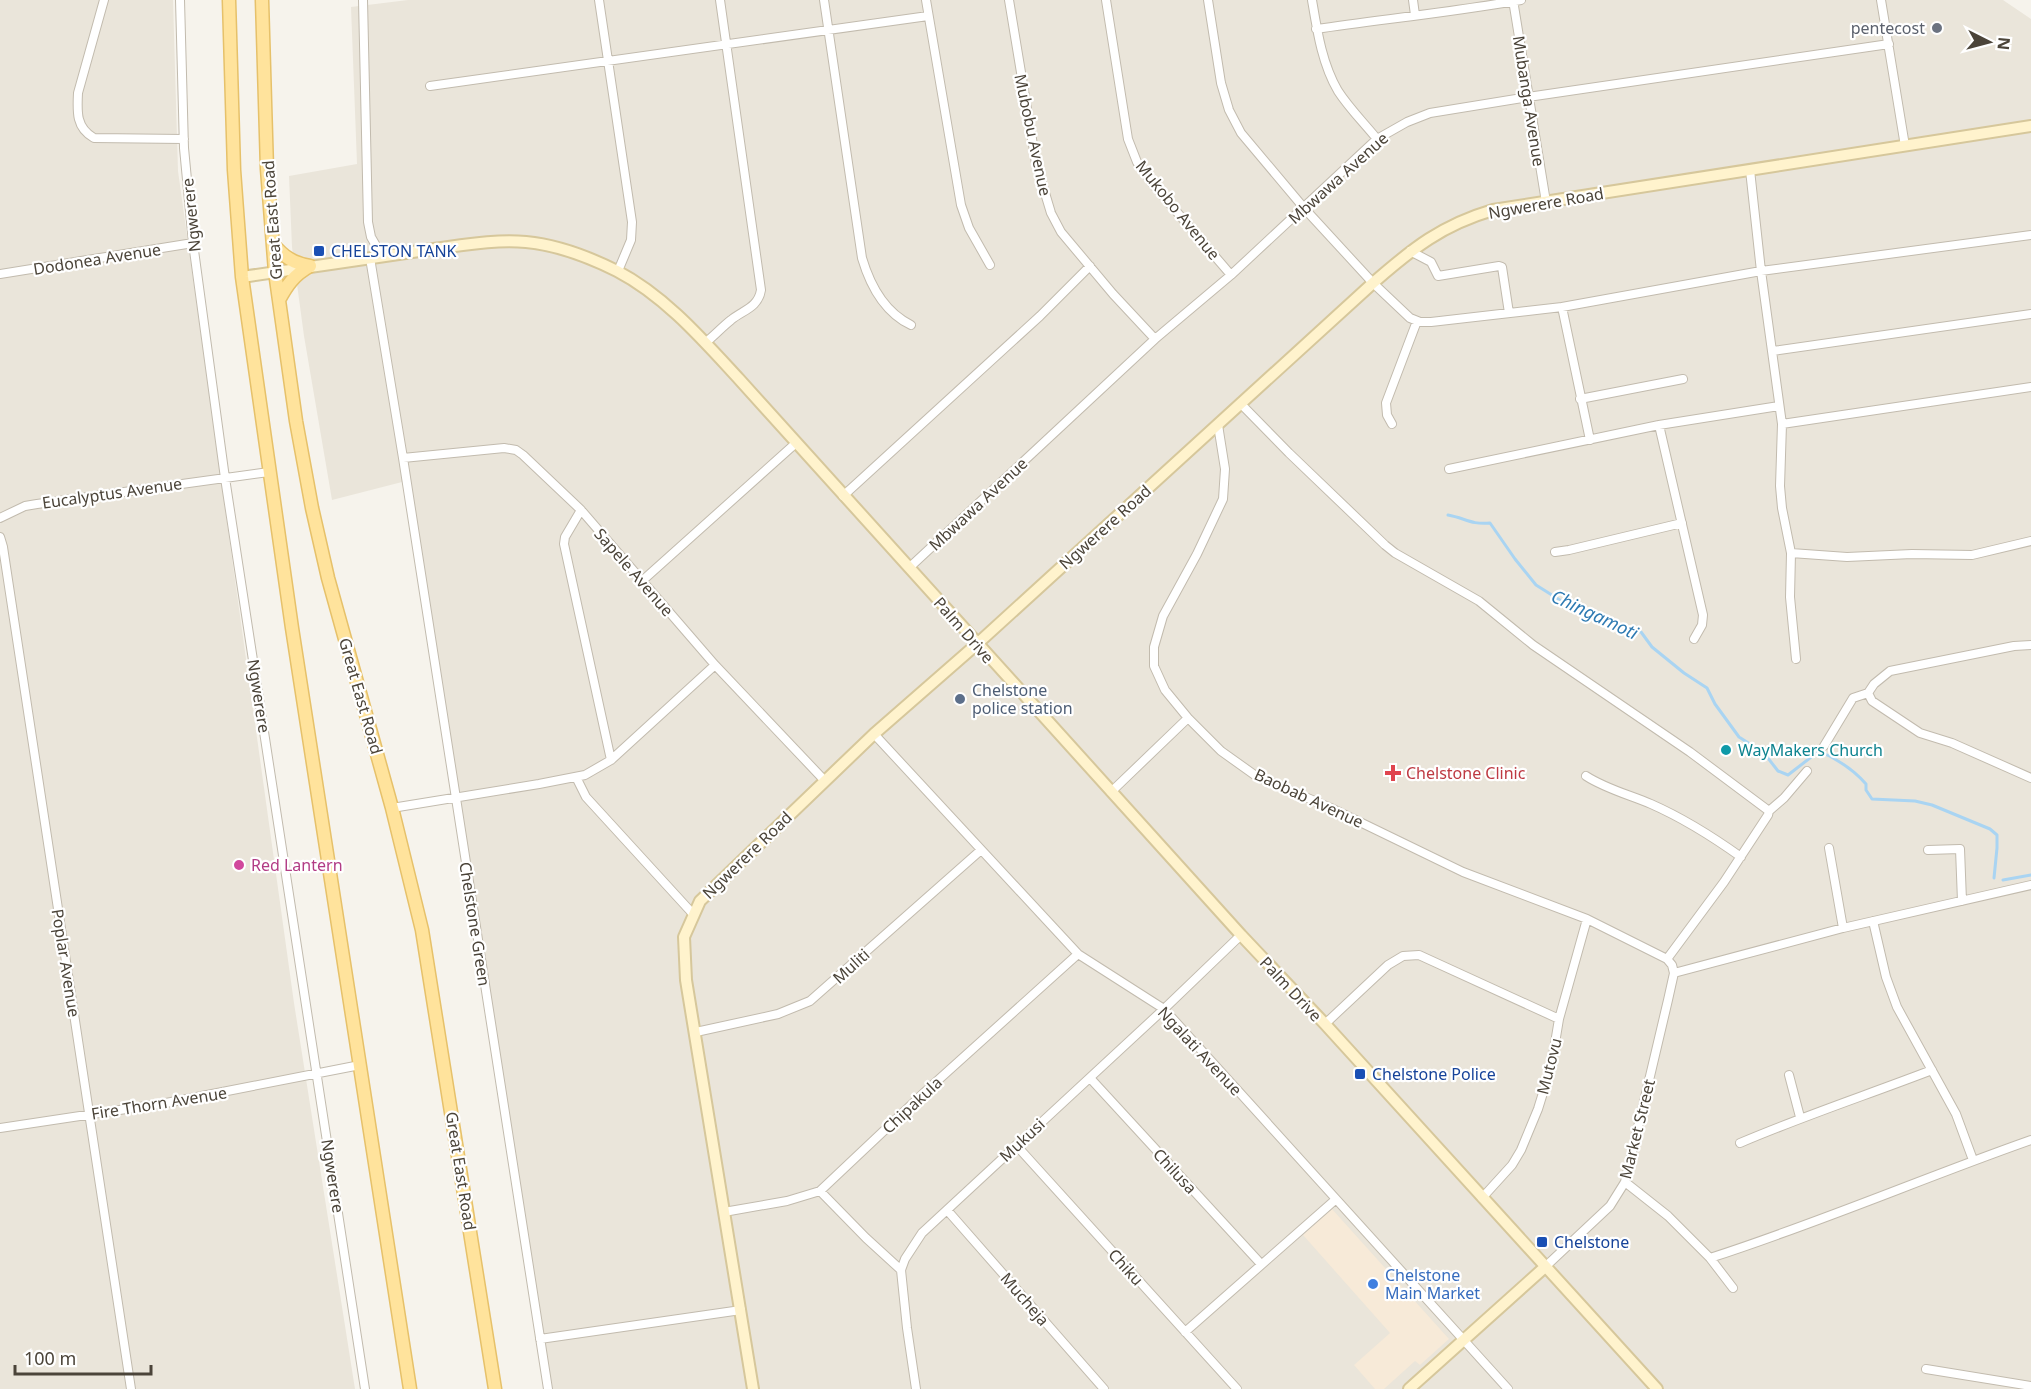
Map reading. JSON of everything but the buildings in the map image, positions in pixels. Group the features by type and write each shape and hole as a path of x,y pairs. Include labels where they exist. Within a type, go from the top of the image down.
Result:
{"main road":[{"name":"Great East Road","path":"229,0 234,170 242,277 269,472 410,1389"},
{"name":"Great East Road","path":"262,0 267,168 274,272 296,421 328,578 392,808 422,930 495,1389"},
{"path":"272,243 282,255 295,263 310,266"},
{"path":"279,300 286,286 296,274 310,266"}],"street":[{"path":"104,0 78,93 77,108 85,133 94,138 184,139"},
{"name":"Ngwerere","path":"180,0 184,139 193,243 225,478 365,1389"},
{"name":"Chelstone Green","path":"363,0 368,222 376,257 403,458 548,1389"},
{"path":"599,0 632,222 631,240 618,271"},
{"path":"705,343 730,320 754,306 760,299 761,290 720,0"},
{"path":"824,0 862,258 875,291 900,320 910,325"},
{"path":"926,0 961,205 969,228 990,265"},
{"name":"Mubobu Avenue","path":"1009,0 1031,139 1041,183 1051,213 1061,232 1155,339"},
{"name":"Mukobo Avenue","path":"1106,0 1128,139 1137,162 1152,183 1231,275"},
{"path":"1208,0 1221,83 1229,111 1241,133 1304,208 1373,283 1410,318 1417,321 1431,322 1562,307 1761,271 2031,235"},
{"path":"1312,0 1316,29 1338,90 1377,139"},
{"path":"1413,0 1415,15"},
{"path":"1316,29 1415,15 1446,13 1516,0"},
{"name":"Mubanga Avenue","path":"1516,0 1528,96 1546,202"},
{"path":"1881,0 1905,146"},
{"path":"430,87 928,15"},
{"name":"Mbwawa Avenue","path":"910,567 1155,339 1231,275 1377,139 1407,122 1430,113 1528,96 1889,44"},
{"name":"Ngwerere Road","path":"753,1389 686,980 684,937 700,901 874,734 1373,283 1410,251 1440,231 1493,210 2031,126"},
{"path":"1750,171 1782,424 1780,486 1791,553 1790,597 1796,659"},
{"name":"Palm Drive","path":"242,277 493,242 525,242 571,251 618,271 658,298 705,343 910,567 976,644 1657,1389"},
{"name":"Dodonea Avenue","path":"0,274 193,243"},
{"path":"1410,251 1431,262 1438,276 1502,267 1509,313"},
{"path":"843,496 1040,316 1090,266"},
{"path":"1562,307 1590,440"},
{"path":"1773,351 2031,314"},
{"path":"1392,424 1387,415 1386,403 1417,321"},
{"path":"1580,399 1683,379"},
{"path":"1782,424 2031,387"},
{"path":"1241,404 1384,545 1479,601 1533,645 1690,752 1769,811"},
{"path":"1449,469 1659,425 1779,406"},
{"name":"Baobab Avenue","path":"1218,425 1225,469 1222,499 1197,554 1163,616 1154,647 1154,666 1157,677 1188,718 1221,751 1256,776 1331,808 1463,872 1587,920 1666,959"},
{"path":"1659,425 1703,615 1702,626 1694,639"},
{"path":"642,581 796,443"},
{"name":"Sapele Avenue","path":"403,458 510,448 523,455 581,510 715,665 825,782"},
{"name":"Eucalyptus Avenue","path":"1,519 25,506 269,472"},
{"path":"581,510 565,537 564,544 611,760"},
{"path":"1555,552 1682,524"},
{"name":"Poplar Avenue","path":"0,537 131,1389"},
{"path":"1791,553 1847,557 1912,554 1972,555 2031,541"},
{"path":"1824,746 1853,698 1868,693 1874,684 1890,671 2003,648 2031,645"},
{"path":"392,808 585,775 611,760 715,665"},
{"path":"1868,693 1872,701 1920,733 1952,743 2031,778"},
{"path":"1111,792 1188,718"},
{"name":"Ngalati Avenue","path":"874,734 1078,954 1164,1009 1508,1389"},
{"path":"1807,771 1784,798 1769,811 1724,882 1666,959 1672,965 1674,973 1843,928 2031,885"},
{"path":"1586,776 1654,805 1694,826 1741,857"},
{"path":"576,777 586,797 693,914"},
{"path":"1829,848 1843,928"},
{"path":"1928,850 1960,849 1962,901"},
{"name":"Muliti","path":"696,1032 777,1014 810,1001 981,850"},
{"name":"Mutovu","path":"1482,1198 1512,1165 1521,1150 1538,1109 1551,1067 1559,1019 1587,920"},
{"path":"1873,921 1891,992 1914,1040 1956,1114 1973,1160"},
{"name":"Mukusi","path":"901,1269 922,1233 1241,935"},
{"name":"Chipakula","path":"724,1212 787,1201 819,1191 1078,954"},
{"path":"1325,1024 1388,965 1403,956 1419,955 1559,1019"},
{"name":"Market Street","path":"1409,1389 1610,1206 1625,1182 1674,973"},
{"name":"Fire Thorn Avenue","path":"0,1128 166,1103 360,1065"},
{"path":"1740,1143 1800,1117 1932,1070"},
{"path":"1789,1075 1800,1117"},
{"name":"Chilusa","path":"1090,1078 1261,1264"},
{"path":"1710,1258 1822,1220 1973,1160 2031,1140"},
{"name":"Chiku","path":"1016,1145 1237,1389"},
{"path":"1625,1182 1668,1216 1710,1258 1733,1288"},
{"path":"819,1191 901,1269 916,1389"},
{"path":"1185,1332 1335,1200"},
{"name":"Mucheja","path":"947,1210 1104,1389"},
{"path":"540,1339 741,1310"},
{"path":"1926,1369 2031,1386"}],"shaded area":[{"path":"0,0 173,0 178,171 294,1003 355,1389 0,1389"},
{"path":"408,0 2003,0 2031,19 2031,1389 546,1389 406,481 332,500 304,336 292,247 289,176 357,164 351,7"},
{"name":"Chelstone Main Market","path":"1332,1209 1449,1339 1420,1365 1415,1361 1384,1389 1375,1389 1354,1365 1390,1333 1303,1235"}],"waterway":[{"name":"Chingamoti","path":"1448,515 1473,522 1490,523 1536,585 1563,602 1613,620 1625,628 1641,632 1652,647 1707,688 1715,704 1739,737 1764,753 1778,771 1788,775 1819,751 1856,774 1866,784 1866,790 1872,799 1915,801 1932,805 1990,829 1997,835 1994,878"},
{"name":"Chingamoti","path":"2003,880 2031,875"}],"place":[{"name":"pentecost","path":"1937,28"},
{"name":"CHELSTON TANK","path":"319,251"},
{"name":"Chelstone police station","path":"960,699"},
{"name":"WayMakers Church","path":"1726,750"},
{"name":"Chelstone Clinic","path":"1393,773"},
{"name":"Red Lantern","path":"239,865"},
{"name":"Chelstone Police","path":"1360,1074"},
{"name":"Chelstone","path":"1542,1242"},
{"name":"Chelstone Main Market","path":"1373,1284"}]}
